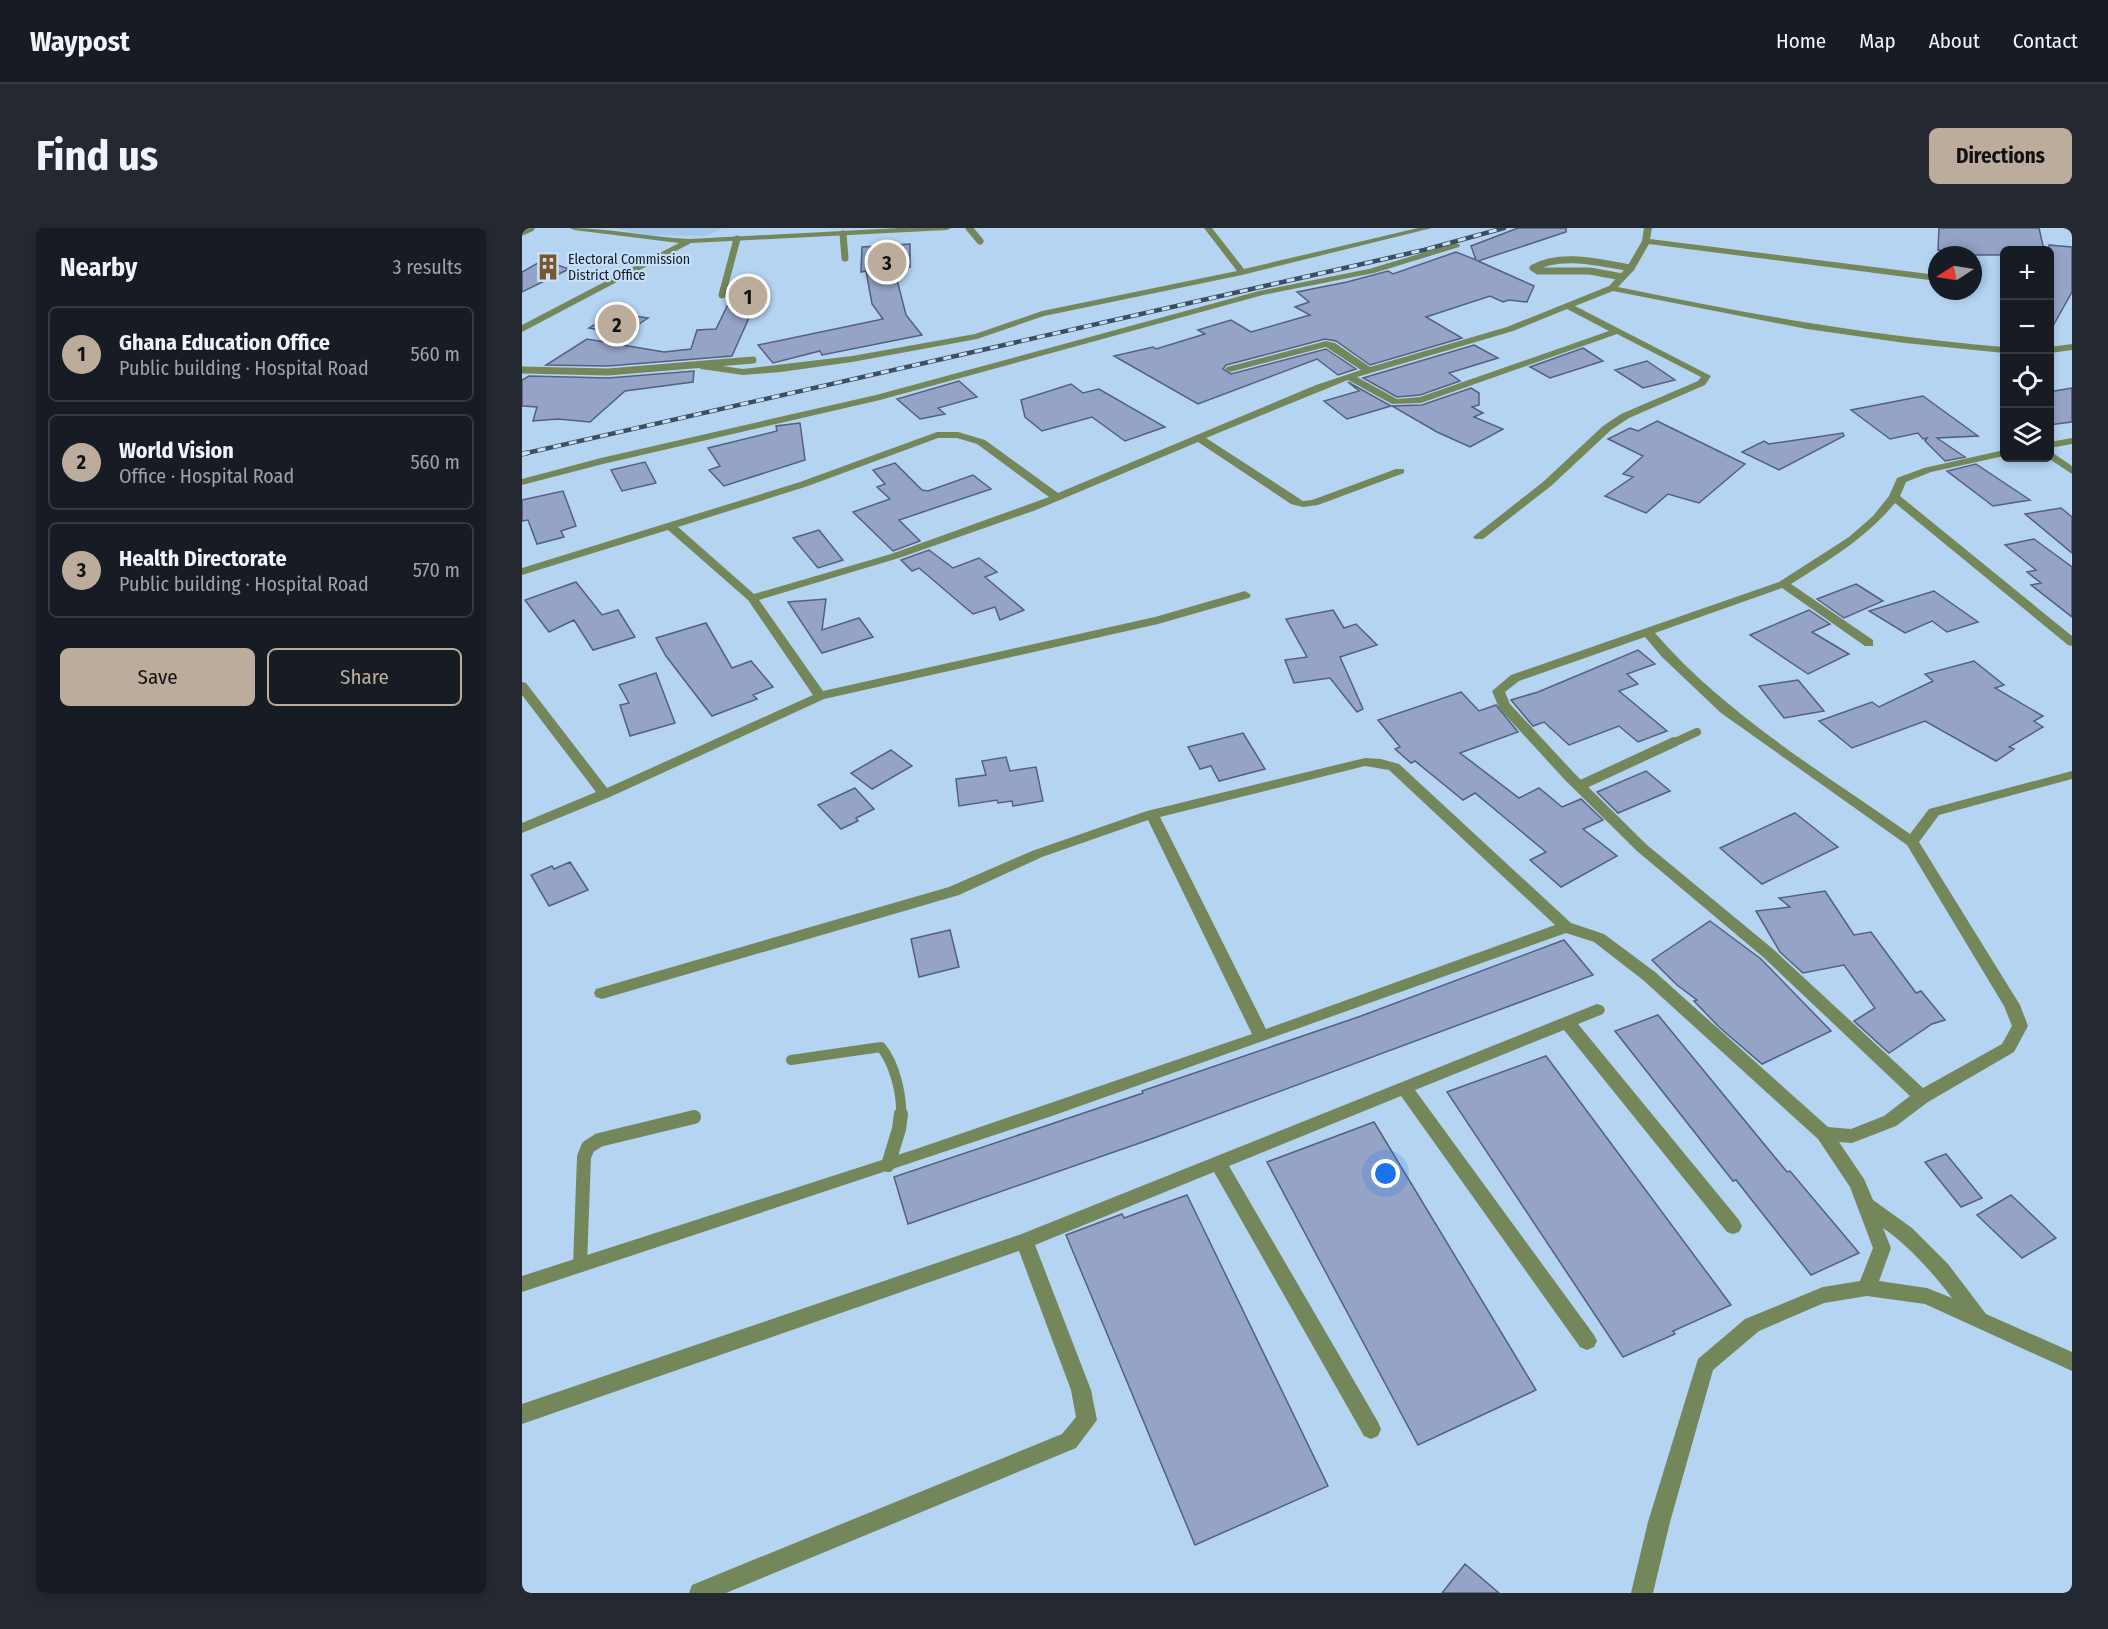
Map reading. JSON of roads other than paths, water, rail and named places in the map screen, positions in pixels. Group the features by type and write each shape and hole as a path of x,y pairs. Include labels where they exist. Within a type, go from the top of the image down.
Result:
{"street":[{"path":"574,228 689,241 947,228"},
{"path":"714,240 738,228"},
{"path":"1208,228 1242,272"},
{"path":"701,366 743,372 781,369 852,359 977,336 1042,314 1242,272 1428,228"},
{"path":"752,598 895,556 1057,498 1349,376 1510,330 1612,288 1631,268 1646,242 1648,228"},
{"path":"522,329 689,241"},
{"path":"1646,242 1928,277"},
{"path":"522,482 611,458 877,398 1052,352 1167,318 1305,284 1371,271 1456,245"},
{"path":"1612,288 1842,333 1908,343 2000,350"},
{"path":"1479,537 1547,484 1607,428 1625,417 1702,383 1706,376 1568,306"},
{"path":"1349,376 1395,402 1421,400 1617,331"},
{"path":"1230,369 1326,344 1332,345 1369,370"},
{"path":"2054,350 2072,347"},
{"path":"522,572 804,483 937,435 958,435 981,442 1057,498"},
{"path":"1199,438 1295,502 1303,504 1314,503 1400,471"},
{"path":"2054,444 2072,441"},
{"path":"1922,1097 1768,953 1641,848 1579,786 1504,705 1498,691 1515,678 1783,584 1854,538 1877,518 1894,497 1901,480 1928,470 2000,454"},
{"path":"2054,458 2072,471"},
{"path":"1894,497 2072,642"},
{"path":"670,526 752,598 820,696"},
{"path":"1783,584 1869,644"},
{"path":"522,828 604,794 820,696 1158,620 1245,595"},
{"path":"1647,632 1666,654 1726,710 1912,842 2012,1005 2020,1026 2008,1048 1922,1097 1890,1121 1852,1136 1824,1134"},
{"path":"522,686 604,794"},
{"path":"602,993 954,891 1037,854 1152,814 1365,762 1381,763 1394,767 1566,927 1599,938 1649,976 1824,1134 1858,1184 1882,1248 1867,1288"},
{"path":"1912,842 1934,812 2072,775"},
{"path":"1152,814 1261,1036"},
{"path":"522,1284 888,1165 1352,1006 1566,927"},
{"path":"522,1414 1024,1241 1597,1010"},
{"path":"1567,1022 1733,1226"},
{"path":"1404,1088 1587,1341"},
{"path":"1218,1162 1371,1429"},
{"path":"1868,1206 1906,1234 1941,1270 1980,1320"},
{"path":"700,1593 1069,1441 1087,1420 1081,1390 1024,1241"},
{"path":"1642,1593 1659,1522 1705,1365 1752,1325 1823,1295 1867,1288 1927,1296 2072,1362"}],"lane":[{"path":"522,232 531,228"},
{"path":"602,232 611,228"},
{"path":"969,228 980,241"},
{"path":"843,234 845,258"},
{"path":"722,295 737,239"},
{"path":"1622,278 1590,271 1538,271 1533,268 1542,263 1574,261 1631,268"},
{"path":"1551,262 1558,271"},
{"path":"522,370 608,372 753,360"},
{"path":"1579,786 1696,732"},
{"path":"791,1060 872,1047 881,1047 887,1053 902,1098 903,1110 901,1127 888,1165"},
{"path":"580,1265 584,1157 588,1147 599,1140 694,1117"}],"railway":[{"path":"527,453 522,454 1424,250 1504,228"}],"place":[{"name":"Health Directorate","path":"887,262"},
{"name":"Electoral Commission District Office","path":"548,267"},
{"name":"Ghana Education Office","path":"748,296"},
{"name":"World Vision","path":"617,324"}]}
